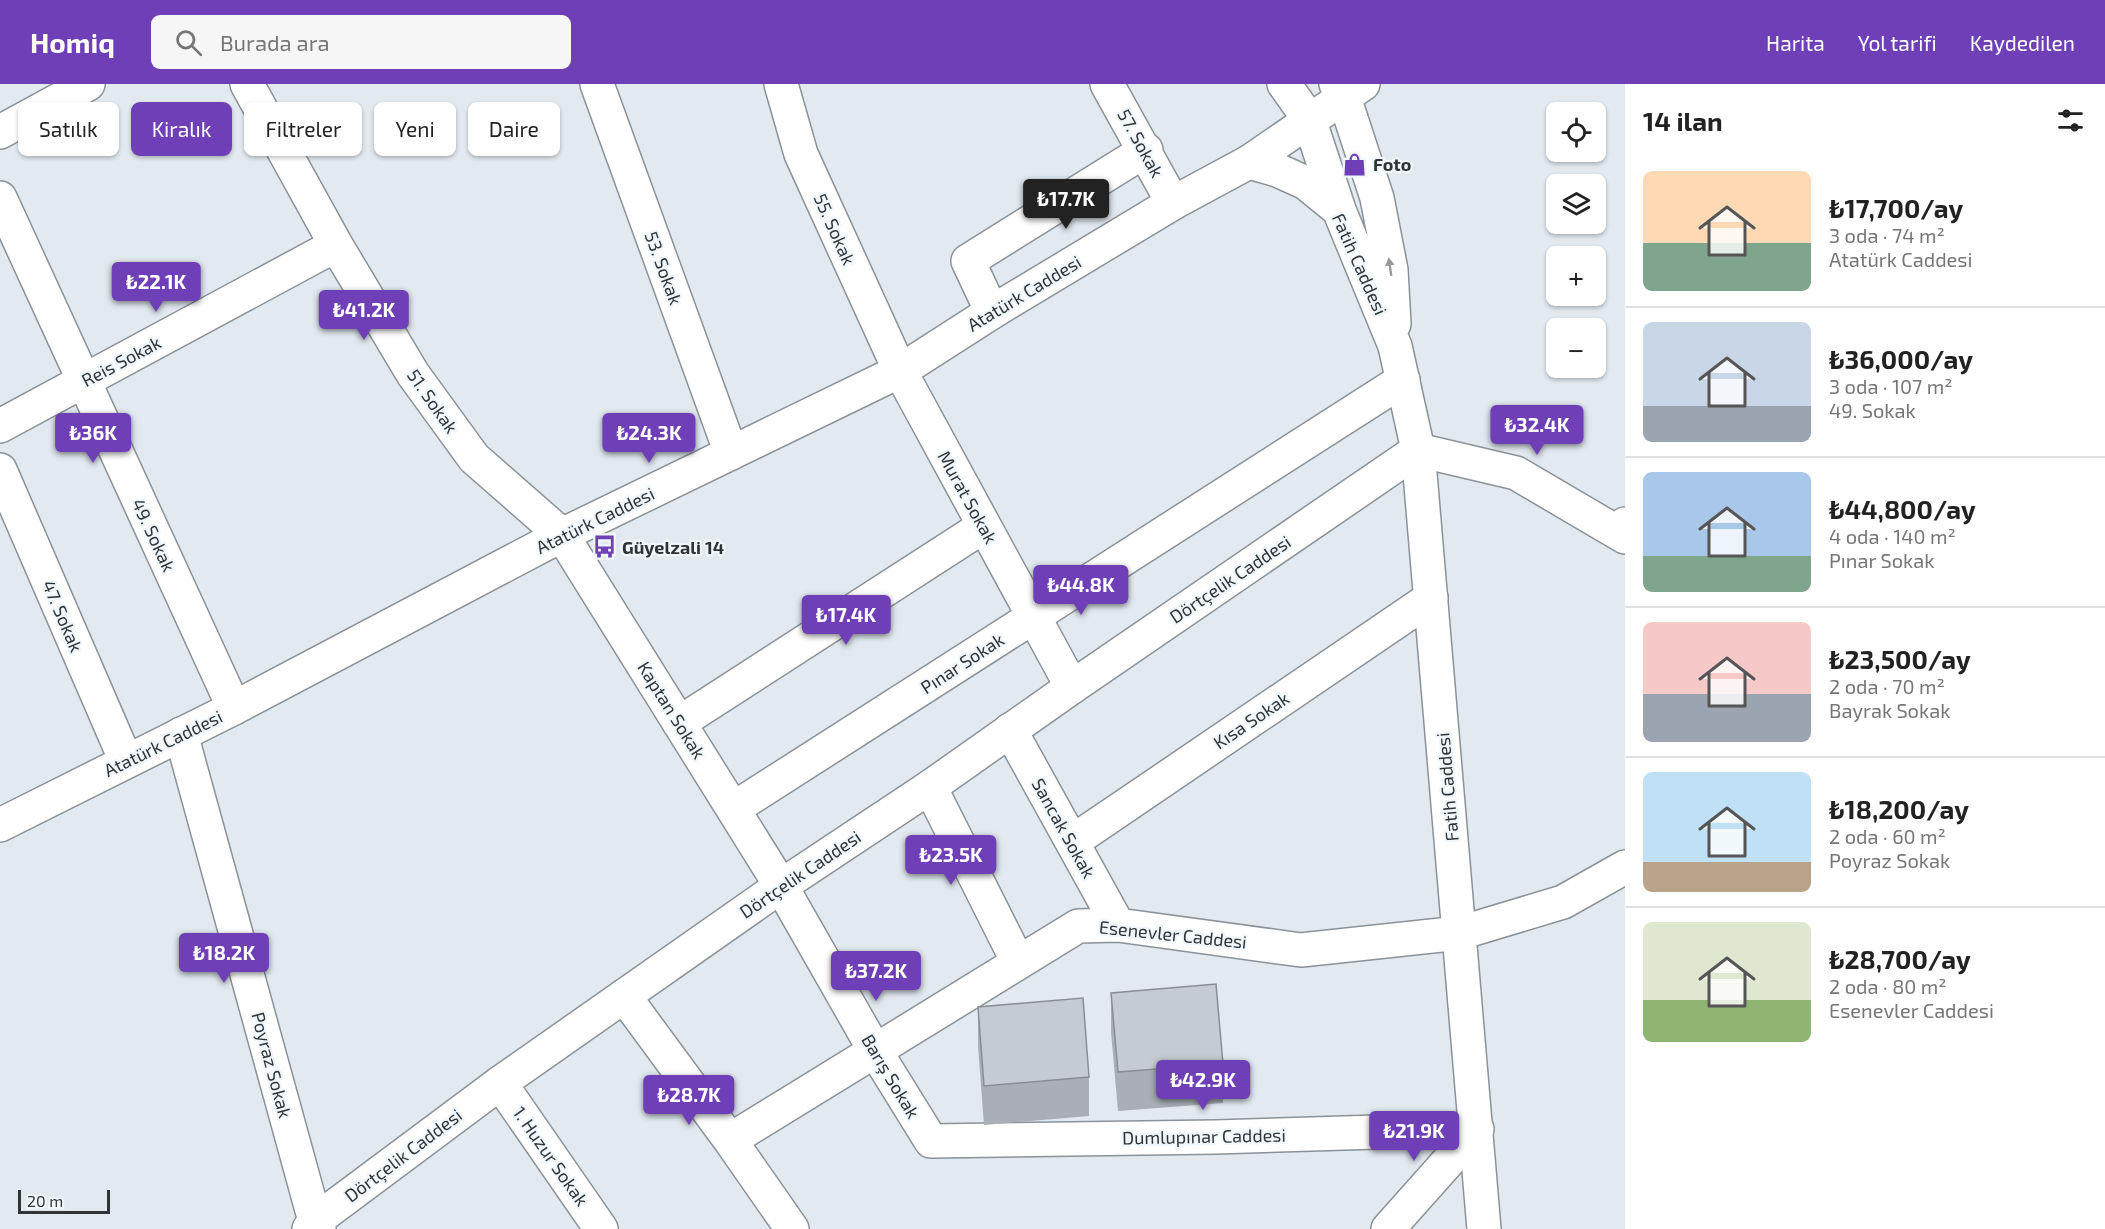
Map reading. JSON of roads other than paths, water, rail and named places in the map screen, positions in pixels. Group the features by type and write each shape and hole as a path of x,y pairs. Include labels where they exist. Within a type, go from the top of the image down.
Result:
{"street":[{"path":"0,132 88,84"},
{"name":"51. Sokak","path":"247,84 336,245 414,374 474,458 562,535"},
{"name":"53. Sokak","path":"597,84 730,453"},
{"name":"55. Sokak","path":"781,84 801,154 900,370"},
{"name":"57. Sokak","path":"1107,84 1146,150 1173,203"},
{"path":"1284,84 1310,119 1339,210"},
{"name":"Atatürk Caddesi","path":"0,825 234,708 562,535 900,370 1173,203 1249,162 1310,119 1348,88"},
{"name":"Fatih Caddesi","path":"1348,88 1377,198 1391,270 1395,346"},
{"path":"992,312 968,261 1146,150"},
{"name":"Fatih Caddesi","path":"1249,162 1277,170 1306,183 1339,210 1395,346 1403,380 1418,450 1484,1229"},
{"name":"49. Sokak","path":"0,198 234,708"},
{"name":"Reis Sokak","path":"0,426 336,245"},
{"name":"Murat Sokak","path":"900,370 1072,687"},
{"name":"Pınar Sokak","path":"733,809 1403,380"},
{"path":"1418,450 1515,473 1624,532"},
{"name":"Dörtçelik Caddesi","path":"314,1226 500,1083 781,886 930,787 1418,450"},
{"name":"47. Sokak","path":"0,470 126,761"},
{"path":"680,723 984,526"},
{"name":"Kaptan Sokak","path":"562,535 781,886"},
{"name":"Kısa Sokak","path":"1072,842 1431,598"},
{"name":"Sancak Sokak","path":"1010,730 1118,925"},
{"name":"Poyraz Sokak","path":"182,734 314,1226"},
{"path":"930,787 1018,962"},
{"name":"Esenevler Caddesi","path":"730,1140 874,1049 1078,926 1118,925 1301,950 1460,933 1563,902 1625,867"},
{"name":"Barış Sokak","path":"781,886 874,1049 931,1141"},
{"path":"624,996 792,1229"},
{"name":"1. Huzur Sokak","path":"500,1083 601,1229"},
{"path":"1388,1229 1477,1129"},
{"name":"Dumlupınar Caddesi","path":"931,1141 1204,1137 1477,1129"}],"place":[{"name":"Foto","path":"1355,164"},
{"name":"Güyelzali 14","path":"604,547"}]}
